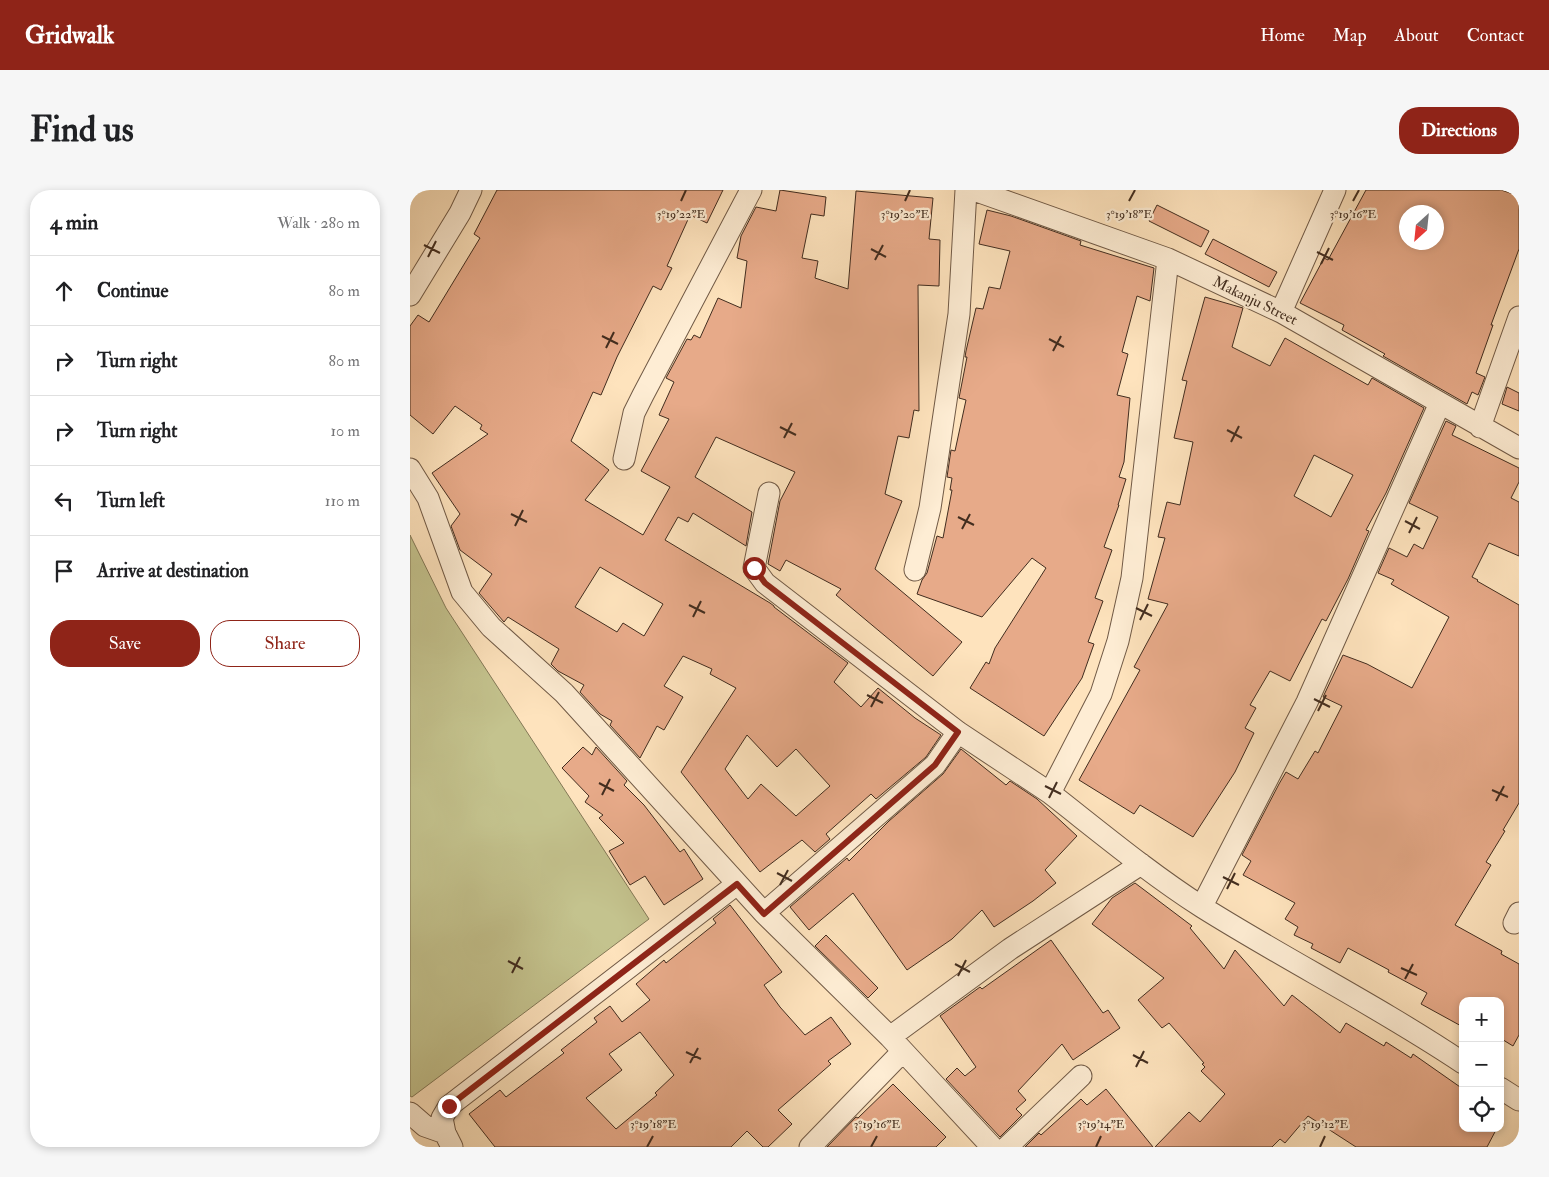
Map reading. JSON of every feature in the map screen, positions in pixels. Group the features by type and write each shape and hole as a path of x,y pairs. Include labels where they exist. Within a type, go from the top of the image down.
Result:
{"street":[{"path":"410,295 460,213 471,190"},
{"path":"624,460 634,413 751,190"},
{"path":"915,570 930,508 959,314 966,190"},
{"name":"Makanju Street","path":"974,190 1168,259 1282,312 1519,448"},
{"path":"1282,312 1335,190"},
{"path":"1050,793 1101,694 1118,641 1132,578 1168,259"},
{"path":"1480,427 1519,317"},
{"path":"1202,906 1307,702 1440,403"},
{"path":"410,469 428,498 462,592 492,627 564,693 764,914 897,1044 992,1147"},
{"path":"769,493 754,568 765,583 958,732 1050,793 1141,864 1202,906 1419,1034 1459,1060"},
{"path":"764,914 935,765 958,732"},
{"path":"810,1147 897,1044 1010,950 1141,864"},
{"path":"449,1140 442,1118 449,1106 737,884"},
{"path":"1007,1147 1081,1076"},
{"path":"1504,1091 1519,1100"},
{"path":"410,1113 425,1126 449,1140"}],"shaded area":[{"path":"410,535 446,608 649,919 412,1097 410,1096"}],"building":[{"path":"497,190 723,190 707,223 690,215 667,266 672,268 661,290 653,286 617,357 601,395 593,392 571,441 609,470 585,500 643,535 670,487 641,471 669,419 659,415 674,382 666,378 687,339 691,340 694,335 700,338 718,298 741,308 747,261 737,258 741,236 756,207 776,211 780,190 826,197 824,216 811,214 802,258 818,261 815,278 848,289 856,191 933,198 929,239 940,240 939,286 918,285 919,411 914,410 909,438 898,436 885,494 902,501 875,569 962,642 933,676 836,595 841,589 786,560 780,571 768,564 780,501 795,472 716,437 695,477 752,512 746,546 693,513 688,522 678,517 665,540 770,603 848,663 834,682 861,707 878,688 915,718 941,735 926,757 876,799 871,794 826,834 830,839 815,852 802,840 760,872 681,772 736,688 710,674 712,669 683,656 664,686 683,697 664,730 657,726 640,758 610,725 612,721 600,714 580,692 584,685 558,671 551,664 559,649 508,617 504,622 479,593 492,574 460,550 451,526 460,514 432,473 488,434 480,429 482,425 455,406 433,434 410,415 410,326 418,315 429,322 480,238 474,234","holes":["600,567 663,604 644,636 623,623 617,632 575,607","747,735 777,767 796,749 830,786 796,816 761,784 748,799 725,769"]},
{"path":"1366,190 1501,190 1519,196 1519,249 1491,325 1493,325 1476,373 1485,377 1478,395 1472,392 1467,404 1342,330 1344,325 1300,303 1324,258 1328,260"},
{"path":"1157,205 1209,231 1201,247 1149,221"},
{"path":"987,210 1011,216 1081,241 1080,245 1154,268 1150,301 1137,296 1122,352 1128,354 1117,395 1130,398 1124,462 1119,477 1126,479 1104,547 1112,550 1095,598 1103,601 1088,642 1094,644 1082,678 1044,736 970,688 986,662 989,664 995,648 1046,568 1032,558 982,617 917,594 922,580 927,573 937,536 943,538 952,490 950,490 952,478 947,477 951,450 955,451 966,400 959,398 967,357 965,357 966,351 976,308 983,309 989,287 1000,289 1010,251 979,244"},
{"path":"1213,239 1277,272 1269,287 1205,254"},
{"path":"1205,297 1243,308 1232,347 1270,366 1285,338 1368,385 1372,378 1424,408 1386,493 1366,530 1369,531 1348,579 1326,621 1322,619 1290,681 1270,671 1250,705 1256,708 1245,728 1254,733 1235,772 1193,837 1140,805 1134,814 1079,780 1140,670 1134,667 1168,604 1148,599 1165,538 1158,537 1167,502 1180,505 1193,442 1174,438 1187,381 1182,380","holes":["1314,455 1353,475 1331,517 1294,496"]},
{"path":"1507,387 1519,393 1519,411 1502,404"},
{"path":"1446,421 1456,426 1452,435 1519,468 1519,482 1511,498 1519,502 1519,556 1489,543 1472,577 1519,605 1519,803 1486,862 1491,865 1455,925 1502,951 1501,954 1519,964 1519,1035 1513,1046 1504,1040 1504,997 1459,997 1459,1025 1421,1004 1427,993 1348,948 1340,963 1311,948 1313,944 1294,935 1298,927 1285,919 1295,903 1243,875 1251,861 1242,855 1286,772 1298,779 1315,751 1318,753 1342,706 1323,697 1343,655 1367,664 1412,688 1449,617 1391,584 1394,580 1378,573 1389,548 1407,557 1414,544 1423,549 1438,517 1409,503"},
{"path":"583,747 592,755 596,747 627,781 624,785 644,805 680,852 684,849 703,879 664,905 645,876 630,885 609,851 624,843 599,818 603,815 585,802 589,796 562,768"},
{"path":"961,749 1006,785 1010,781 1037,799 1077,836 1045,870 1056,883 994,927 982,910 952,939 907,970 853,893 809,930 790,907 847,858 849,861 889,821 943,774"},
{"path":"1135,883 1192,926 1190,928 1224,969 1235,950 1284,1006 1292,995 1340,1033 1346,1023 1384,1046 1386,1042 1411,1058 1413,1054 1459,1086 1459,1132 1495,1132 1487,1147 1356,1147 1308,1116 1285,1143 1280,1139 1272,1147 1155,1147 1189,1112 1200,1122 1225,1094 1201,1071 1205,1067 1202,1064 1204,1063 1169,1023 1162,1028 1138,1000 1164,978 1092,924 1112,898"},
{"path":"730,905 782,972 764,985 780,1007 805,1035 831,1017 851,1044 828,1061 831,1064 778,1110 792,1124 768,1147 763,1147 747,1131 731,1147 495,1147 469,1114 500,1090 506,1097 564,1053 561,1050 597,1022 594,1018 610,1006 622,1022 650,1000 636,984 664,960 666,963 716,923 713,919","holes":["640,1032 674,1075 655,1093 657,1095 616,1129 586,1098 622,1070 609,1054"]},
{"path":"826,935 878,988 868,998 815,946"},
{"path":"1051,940 1103,1013 1108,1010 1120,1028 1073,1060 1062,1044 1018,1091 1026,1100 1016,1109 1022,1115 1000,1137 946,1079 957,1068 965,1076 976,1067 940,1016"},
{"path":"893,1084 946,1137 936,1147 827,1147 856,1117 858,1118"},
{"path":"1106,1089 1153,1147 1025,1147 1039,1133 1041,1135 1081,1099 1087,1105"}],"route":[{"path":"449,1106 737,884 764,914 935,765 958,732 765,583 754,568"}]}
